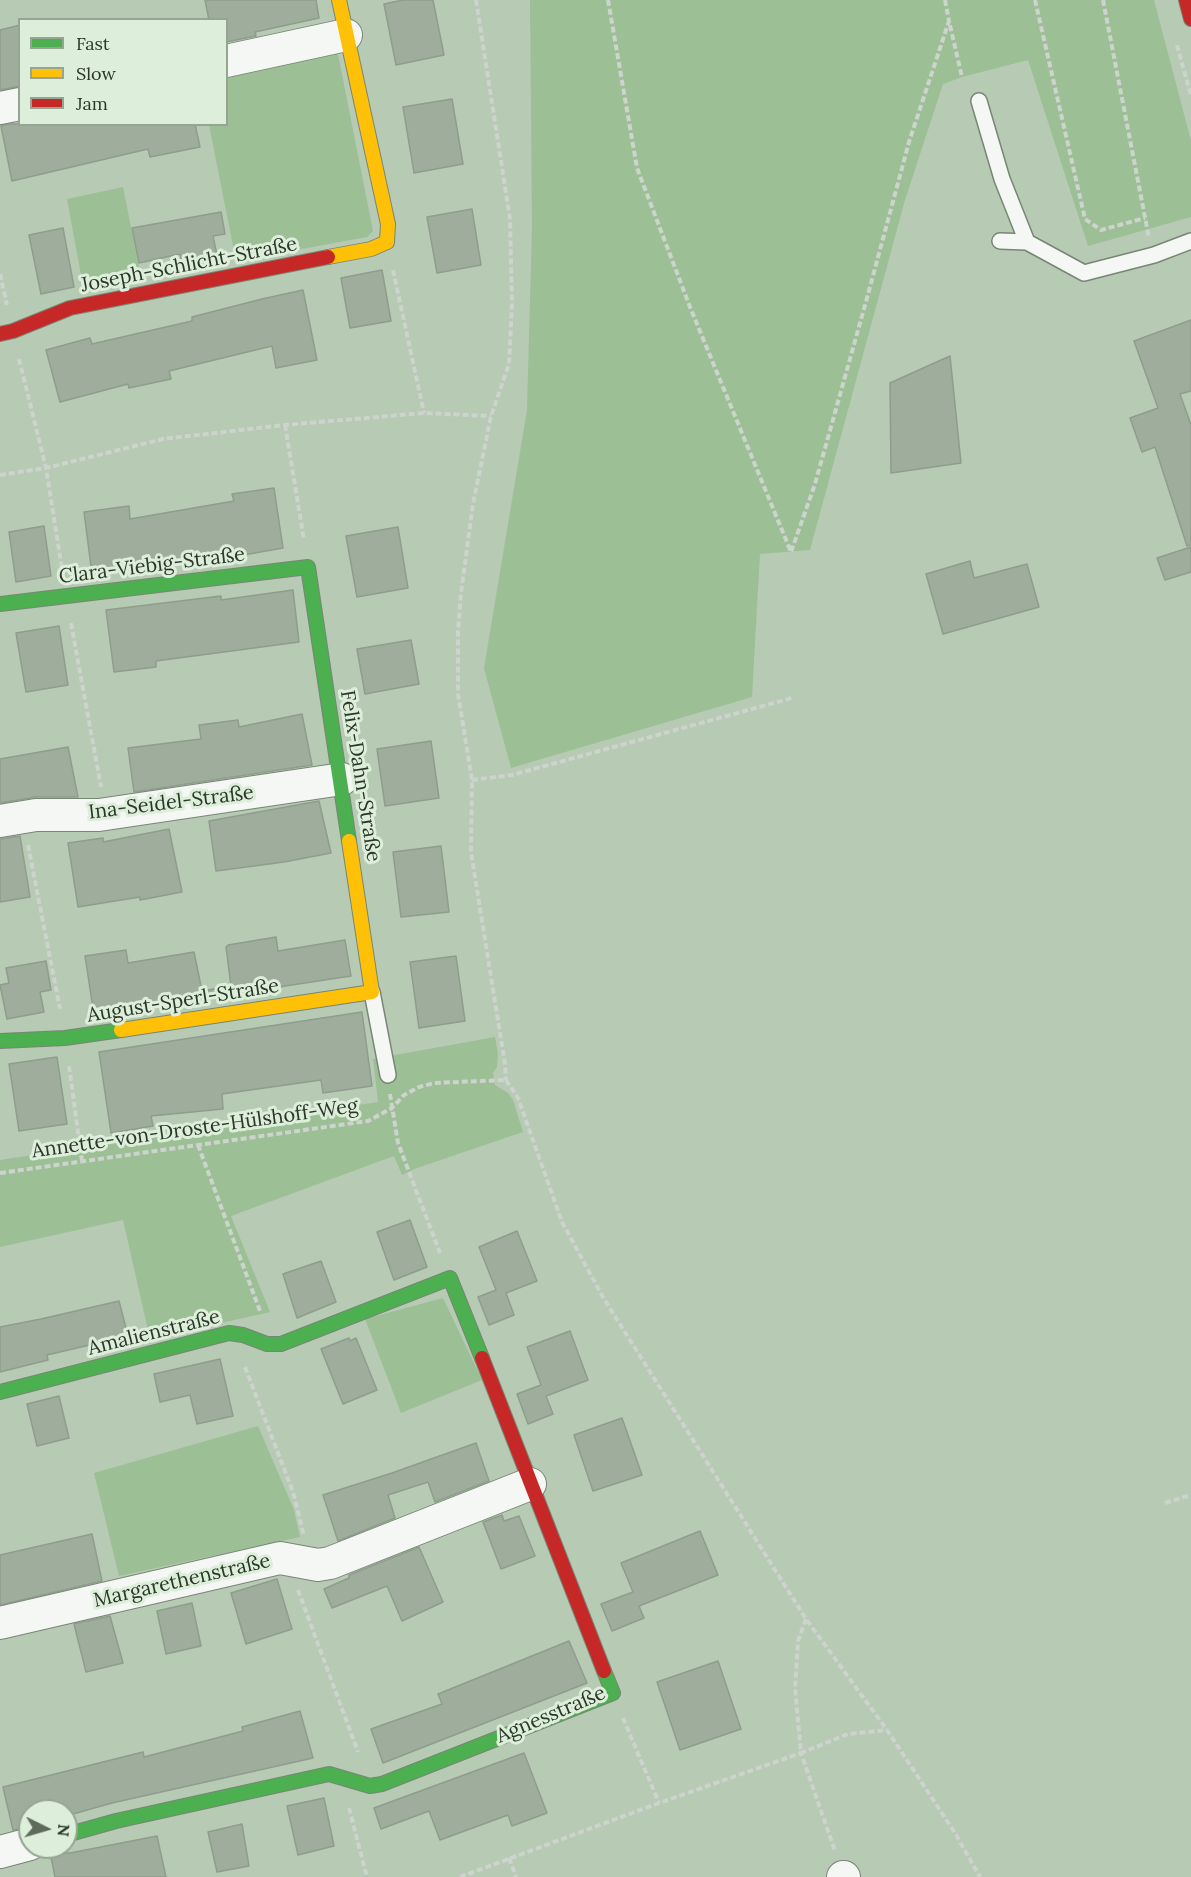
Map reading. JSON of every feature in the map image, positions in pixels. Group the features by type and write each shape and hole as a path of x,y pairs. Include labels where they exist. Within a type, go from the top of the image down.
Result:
{"street":[{"path":"339,0 387,224 387,242"},
{"path":"1186,0 1191,19"},
{"path":"228,61 346,35"},
{"path":"0,108 18,104"},
{"name":"Joseph-Schlicht-Straße","path":"6,333 70,308 371,249 387,242"},
{"name":"Clara-Viebig-Straße","path":"0,604 308,567"},
{"name":"Felix-Dahn-Straße","path":"308,567 342,779 372,992"},
{"name":"Ina-Seidel-Straße","path":"12,819 36,815 99,815 342,779"},
{"name":"August-Sperl-Straße","path":"0,1041 65,1038 372,992"},
{"path":"267,1344 281,1344 450,1278"},
{"name":"Agnesstraße","path":"78,1832 116,1821 329,1774 370,1786 382,1784 613,1693 450,1278"},
{"name":"Amalienstraße","path":"0,1392 229,1334 243,1335 267,1344"},
{"name":"Margarethenstraße","path":"0,1623 280,1558 318,1565 330,1563 530,1484"},
{"path":"0,1852 18,1847"}],"lane":[{"path":"979,101 1002,179 1027,242"},
{"path":"1000,240 1027,242 1084,273 1154,255 1191,241"},
{"path":"372,992 388,1075"}],"path":[{"path":"476,0 510,219 512,304 509,364 491,416 473,504 461,593 458,632 458,694 472,780 471,852 506,1080 518,1098 562,1222 604,1299 806,1619 887,1730 955,1833 980,1877"},
{"path":"608,0 637,168 690,307 791,552 824,451 909,142 949,21"},
{"path":"945,0 962,77"},
{"path":"1035,0 1085,219 1101,230 1145,218"},
{"path":"1103,0 1154,255"},
{"path":"1177,43 1191,96"},
{"path":"387,242 424,413"},
{"path":"0,274 6,333 46,468 66,595 102,793 99,815"},
{"path":"0,475 46,468 163,439 285,425 424,413 491,416"},
{"path":"285,425 308,567"},
{"path":"472,780 512,775 792,698"},
{"path":"12,819 65,1038 82,1161"},
{"name":"Annette-von-Droste-Hülshoff-Weg","path":"0,1173 368,1120 392,1108 404,1095 419,1087 434,1083 506,1080"},
{"path":"392,1108 398,1143 450,1278"},
{"path":"198,1145 261,1312 267,1344"},
{"path":"243,1335 245,1368 296,1503 304,1537 297,1588 360,1755 357,1783 348,1810 367,1877"},
{"path":"1165,1503 1191,1495"},
{"path":"806,1619 798,1641 795,1688 801,1753 844,1877"},
{"path":"613,1693 659,1803"},
{"path":"460,1877 848,1734 887,1730"},
{"path":"510,1858 516,1877"}],"green space":[{"path":"530,0 1154,0 1191,141 1191,217 1088,246 1028,60 943,84 905,200 810,550 760,554 752,697 511,768 484,668 527,410 532,226"},
{"path":"328,50 338,54 373,231 367,237 236,261 209,126 228,126 228,74"},
{"path":"123,187 142,282 84,291 67,199"},
{"path":"495,1037 498,1054 497,1067 493,1073 495,1085 508,1093 513,1100 523,1132 402,1175 394,1156 231,1216 270,1312 150,1339 123,1220 0,1247 0,1160 378,1102 373,1059"},
{"path":"443,1298 482,1380 401,1413 365,1319"},
{"path":"258,1426 294,1510 300,1537 119,1576 94,1473"}],"building":[{"path":"205,0 316,0 319,18 255,32 256,36 228,42 228,18 209,18"},
{"path":"403,0 433,0 444,55 396,65 384,4"},
{"path":"18,26 18,86 0,90 0,30"},
{"path":"452,99 463,164 414,173 403,107"},
{"path":"18,124 18,126 195,126 200,147 150,157 148,149 12,181 1,126"},
{"path":"472,209 481,265 437,273 427,217"},
{"path":"221,212 225,234 213,236 218,260 183,266 180,254 139,263 132,228"},
{"path":"63,228 74,287 41,294 29,235"},
{"path":"382,270 391,321 350,328 341,278"},
{"path":"303,290 317,360 276,368 272,346 169,371 171,379 129,388 128,384 60,402 46,350 90,338 92,344 192,321 192,317"},
{"path":"1191,320 1191,391 1180,394 1191,425 1191,545 1187,546 1155,447 1142,452 1130,418 1158,408 1134,341"},
{"path":"950,356 961,463 891,473 890,383"},
{"path":"274,488 283,548 221,559 92,574 84,512 129,506 130,519 234,501 232,494"},
{"path":"44,526 51,576 16,582 9,532"},
{"path":"398,527 408,588 357,597 346,536"},
{"path":"1191,547 1191,572 1165,580 1157,558"},
{"path":"970,561 974,578 1027,564 1039,607 943,634 926,574"},
{"path":"293,590 299,642 156,661 156,667 114,672 106,610 221,596 221,600"},
{"path":"59,626 68,685 26,692 16,633"},
{"path":"411,640 419,684 365,694 357,649"},
{"path":"302,714 312,765 134,792 128,748 201,739 199,725 238,720 239,727"},
{"path":"431,741 439,798 385,806 377,749"},
{"path":"68,747 78,797 36,797 0,803 0,759"},
{"path":"319,801 331,853 216,871 209,821"},
{"path":"169,829 182,892 140,900 140,897 78,907 68,843 103,838 103,842"},
{"path":"20,836 30,897 0,902 0,839"},
{"path":"441,846 449,912 401,917 393,852"},
{"path":"276,937 278,951 345,940 351,976 94,1015 85,956 126,950 128,963 194,952 202,991 231,986 226,947 228,945"},
{"path":"456,956 465,1021 419,1028 410,962"},
{"path":"46,961 51,990 40,992 44,1012 7,1019 0,985 9,983 6,968"},
{"path":"362,1012 372,1086 323,1093 321,1080 222,1094 223,1109 151,1116 153,1126 111,1133 99,1052"},
{"path":"57,1057 67,1124 19,1131 9,1064"},
{"path":"410,1220 427,1267 394,1280 377,1232"},
{"path":"517,1231 537,1281 506,1293 514,1315 489,1325 478,1297 496,1290 479,1247"},
{"path":"321,1261 336,1302 297,1318 283,1274"},
{"path":"119,1301 128,1336 47,1355 48,1360 0,1372 0,1327"},
{"path":"570,1331 588,1380 546,1396 553,1414 528,1424 517,1394 541,1385 527,1347"},
{"path":"349,1338 350,1341 356,1338 377,1390 343,1404 321,1349"},
{"path":"220,1359 233,1416 197,1424 190,1395 160,1402 154,1374"},
{"path":"59,1396 69,1438 37,1446 27,1404"},
{"path":"622,1418 642,1475 593,1491 574,1435"},
{"path":"476,1443 489,1481 435,1502 428,1482 388,1495 395,1518 338,1541 323,1495"},
{"path":"502,1515 504,1521 519,1516 535,1556 501,1569 483,1522"},
{"path":"700,1531 718,1575 639,1606 644,1618 612,1631 601,1604 633,1592 621,1563"},
{"path":"92,1534 102,1581 0,1605 0,1555"},
{"path":"419,1547 443,1602 402,1621 387,1586 332,1608 324,1589 349,1578 349,1575"},
{"path":"277,1579 292,1629 246,1644 231,1593"},
{"path":"192,1603 201,1646 166,1654 157,1611"},
{"path":"110,1616 123,1663 86,1672 74,1624"},
{"path":"569,1641 587,1683 383,1763 371,1729 442,1704 438,1694"},
{"path":"718,1661 741,1729 680,1750 657,1682"},
{"path":"300,1711 313,1758 78,1813 78,1799 18,1799 18,1829 13,1830 3,1787 143,1752 144,1757 243,1731 242,1727"},
{"path":"524,1753 547,1813 512,1826 508,1815 440,1840 429,1811 381,1829 374,1808"},
{"path":"324,1798 334,1846 298,1855 287,1806"},
{"path":"242,1824 249,1866 217,1872 208,1832"},
{"path":"157,1836 166,1877 55,1877 51,1859 78,1859 78,1851"}],"traffic: fast":[{"path":"0,604 308,567 349,841"},
{"path":"0,1041 65,1038 121,1030"},
{"path":"0,1392 229,1333 243,1335 267,1344 281,1344 450,1278 482,1358"},
{"path":"78,1832 116,1821 329,1774 370,1786 382,1784 613,1693 604,1671"}],"traffic: slow":[{"path":"328,257 371,249 387,242 388,224 339,0"},
{"path":"121,1030 372,992 349,841"}],"traffic: jam":[{"path":"1186,0 1191,19"},
{"path":"0,334 70,308 328,257"},
{"path":"482,1358 604,1671"}]}
